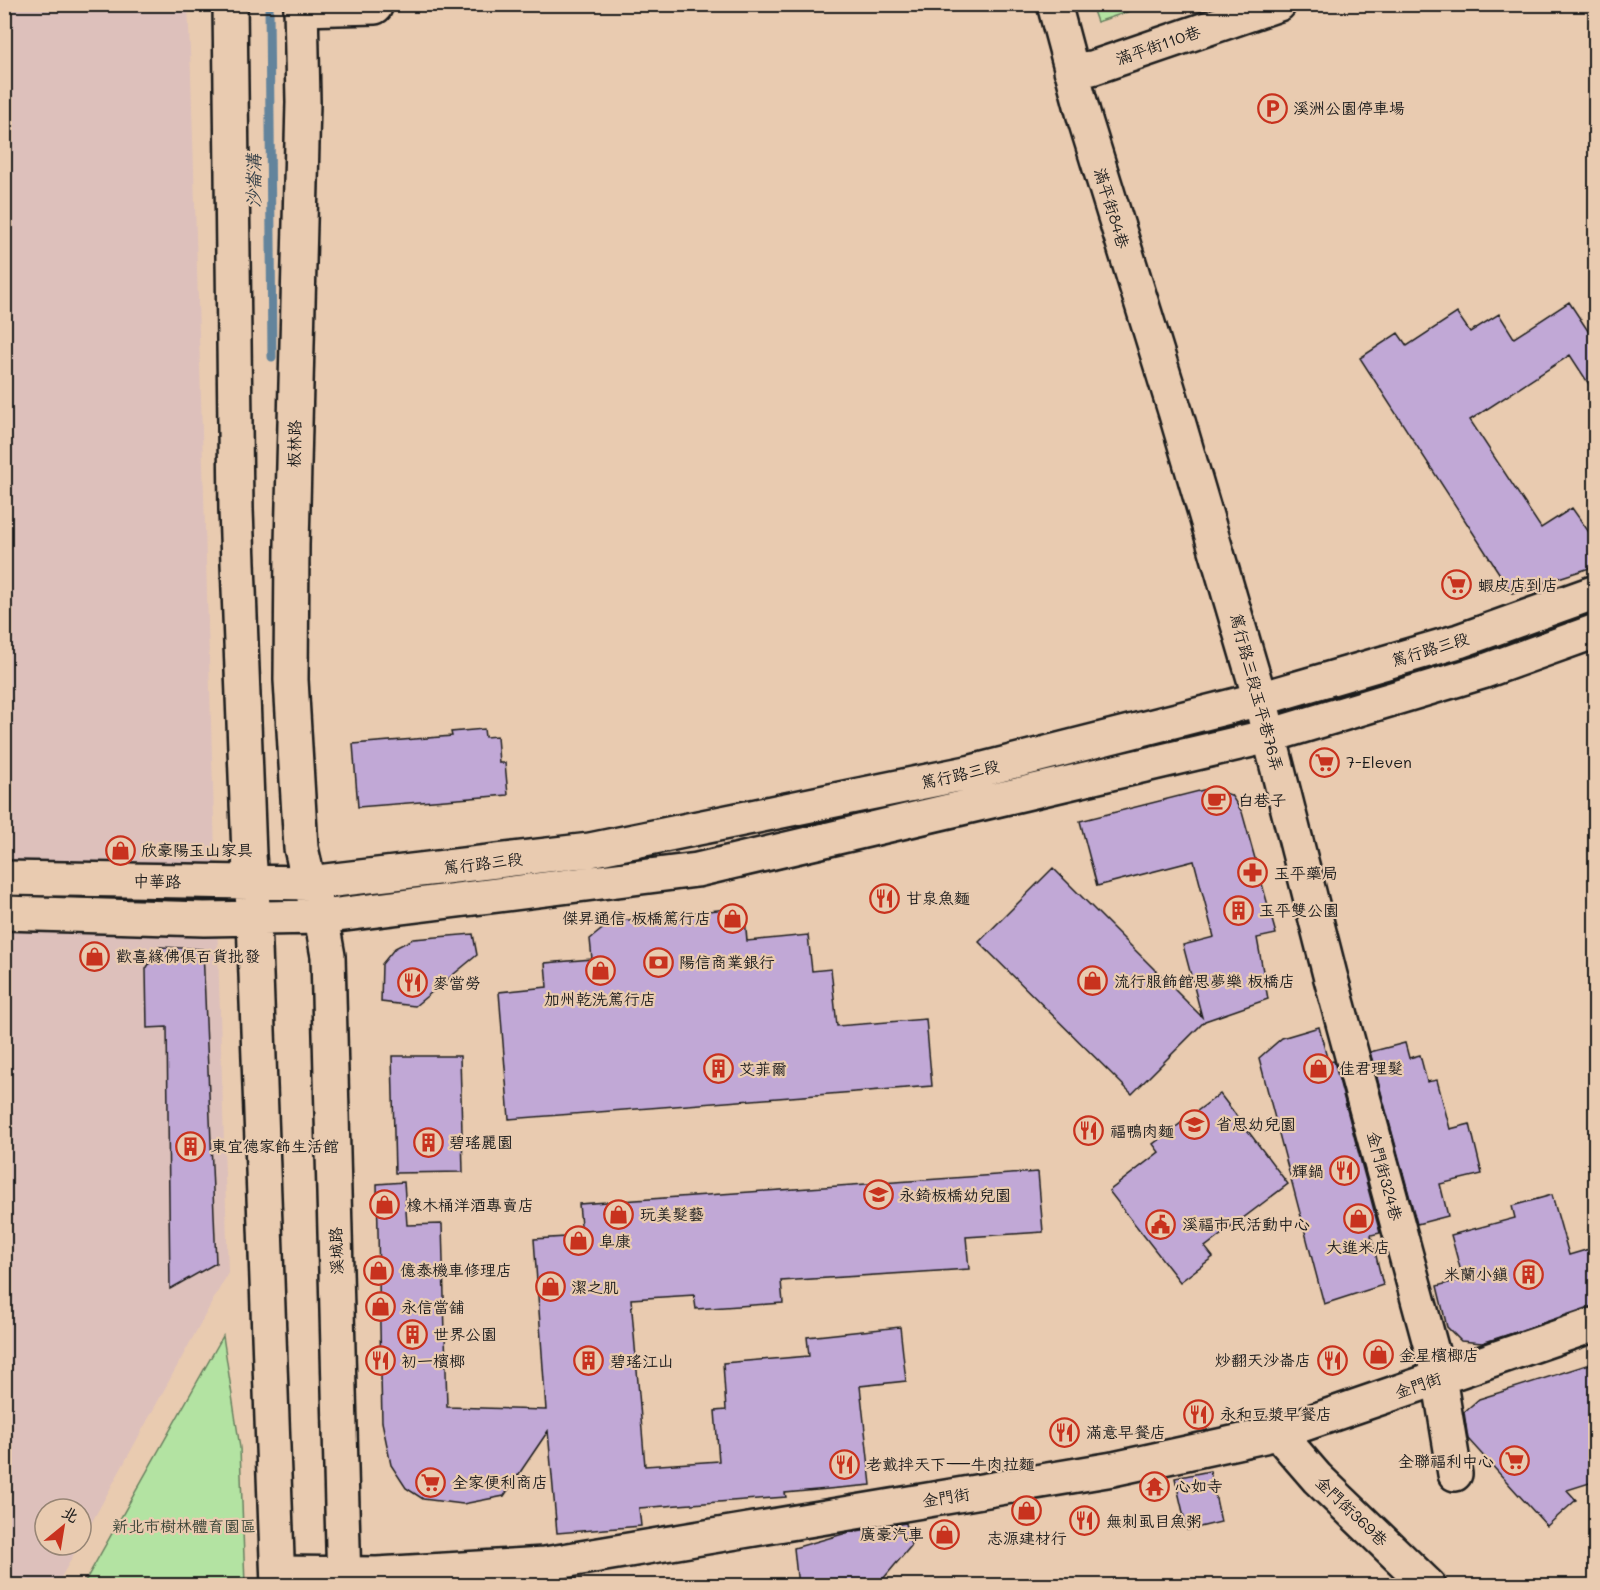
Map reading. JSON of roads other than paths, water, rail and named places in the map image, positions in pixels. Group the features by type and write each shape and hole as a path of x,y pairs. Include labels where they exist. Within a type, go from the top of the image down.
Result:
{"street":[{"path":"230,4 236,510 249,855 253,882 278,1579"},
{"name":"滿平街84巷","path":"1054,4 1085,120 1175,411"},
{"name":"滿平街110巷","path":"1071,70 1092,68 1279,4"},
{"path":"301,7 375,7"},
{"name":"板林路","path":"301,7 303,102 292,545 291,680 301,848 309,883 321,917"},
{"name":"篤行路三段玉平巷76弄","path":"1175,411 1260,699 1330,975"},
{"name":"篤行路三段","path":"309,883 590,850 972,772 1260,699 1459,641 1596,592"},
{"name":"篤行路三段","path":"254,919 321,917 697,870 1269,736 1482,672 1596,631"},
{"name":"中華路","path":"4,878 309,883"},
{"path":"4,913 254,919"},
{"name":"溪城路","path":"321,917 328,956 344,1580"},
{"name":"金門街324巷","path":"1330,975 1439,1377 1455,1474"},
{"name":"金門街","path":"278,1579 344,1580 377,1574 545,1564 1113,1469 1278,1433 1596,1324"},
{"name":"金門街369巷","path":"1278,1433 1317,1478 1429,1586"}],"waterway":[{"name":"沙崙溝","path":"269,4 272,357"}],"place":[{"name":"溪洲公園停車場","path":"1272,108"},
{"name":"蝦皮店到店","path":"1457,585"},
{"name":"7-Eleven","path":"1325,762"},
{"name":"白巷子","path":"1217,800"},
{"name":"欣豪陽玉山家具","path":"120,850"},
{"name":"玉平藥局","path":"1253,873"},
{"name":"甘泉魚麵","path":"885,898"},
{"name":"玉平雙公園","path":"1238,910"},
{"name":"傑昇通信 板橋篤行店","path":"732,918"},
{"name":"歡喜緣佛俱百貨批發","path":"95,956"},
{"name":"陽信商業銀行","path":"658,962"},
{"name":"加州乾洗篤行店","path":"600,971"},
{"name":"流行服飾館思夢樂 板橋店","path":"1093,981"},
{"name":"麥當勞","path":"412,983"},
{"name":"佳君理髮","path":"1318,1068"},
{"name":"艾菲爾","path":"718,1069"},
{"name":"省思幼兒園","path":"1195,1124"},
{"name":"福鴨肉麵","path":"1089,1131"},
{"name":"碧瑤麗園","path":"428,1142"},
{"name":"東宜德家飾生活館","path":"190,1146"},
{"name":"輝鍋","path":"1345,1171"},
{"name":"永錡板橋幼兒園","path":"878,1195"},
{"name":"橡木桶洋酒專賣店","path":"385,1205"},
{"name":"玩美髮藝","path":"619,1214"},
{"name":"大進米店","path":"1358,1219"},
{"name":"溪福市民活動中心","path":"1161,1224"},
{"name":"阜康","path":"578,1241"},
{"name":"億泰機車修理店","path":"379,1270"},
{"name":"米蘭小鎮","path":"1529,1274"},
{"name":"潔之肌","path":"550,1287"},
{"name":"永信當舖","path":"380,1307"},
{"name":"世界公園","path":"412,1334"},
{"name":"金星檳榔店","path":"1378,1355"},
{"name":"炒翻天沙崙店","path":"1332,1360"},
{"name":"初一檳榔","path":"380,1361"},
{"name":"碧瑤江山","path":"589,1361"},
{"name":"永和豆漿早餐店","path":"1199,1414"},
{"name":"滿意早餐店","path":"1065,1432"},
{"name":"全聯福利中心","path":"1515,1461"},
{"name":"老戴拌天下—牛肉拉麵","path":"845,1464"},
{"name":"全家便利商店","path":"431,1482"},
{"name":"心如寺","path":"1154,1486"},
{"name":"志源建材行","path":"1027,1510"},
{"name":"無刺虱目魚粥","path":"1085,1521"},
{"name":"廣豪汽車","path":"945,1534"}],"park label":[{"name":"新北市樹林體育園區","path":"184,1526"}]}
